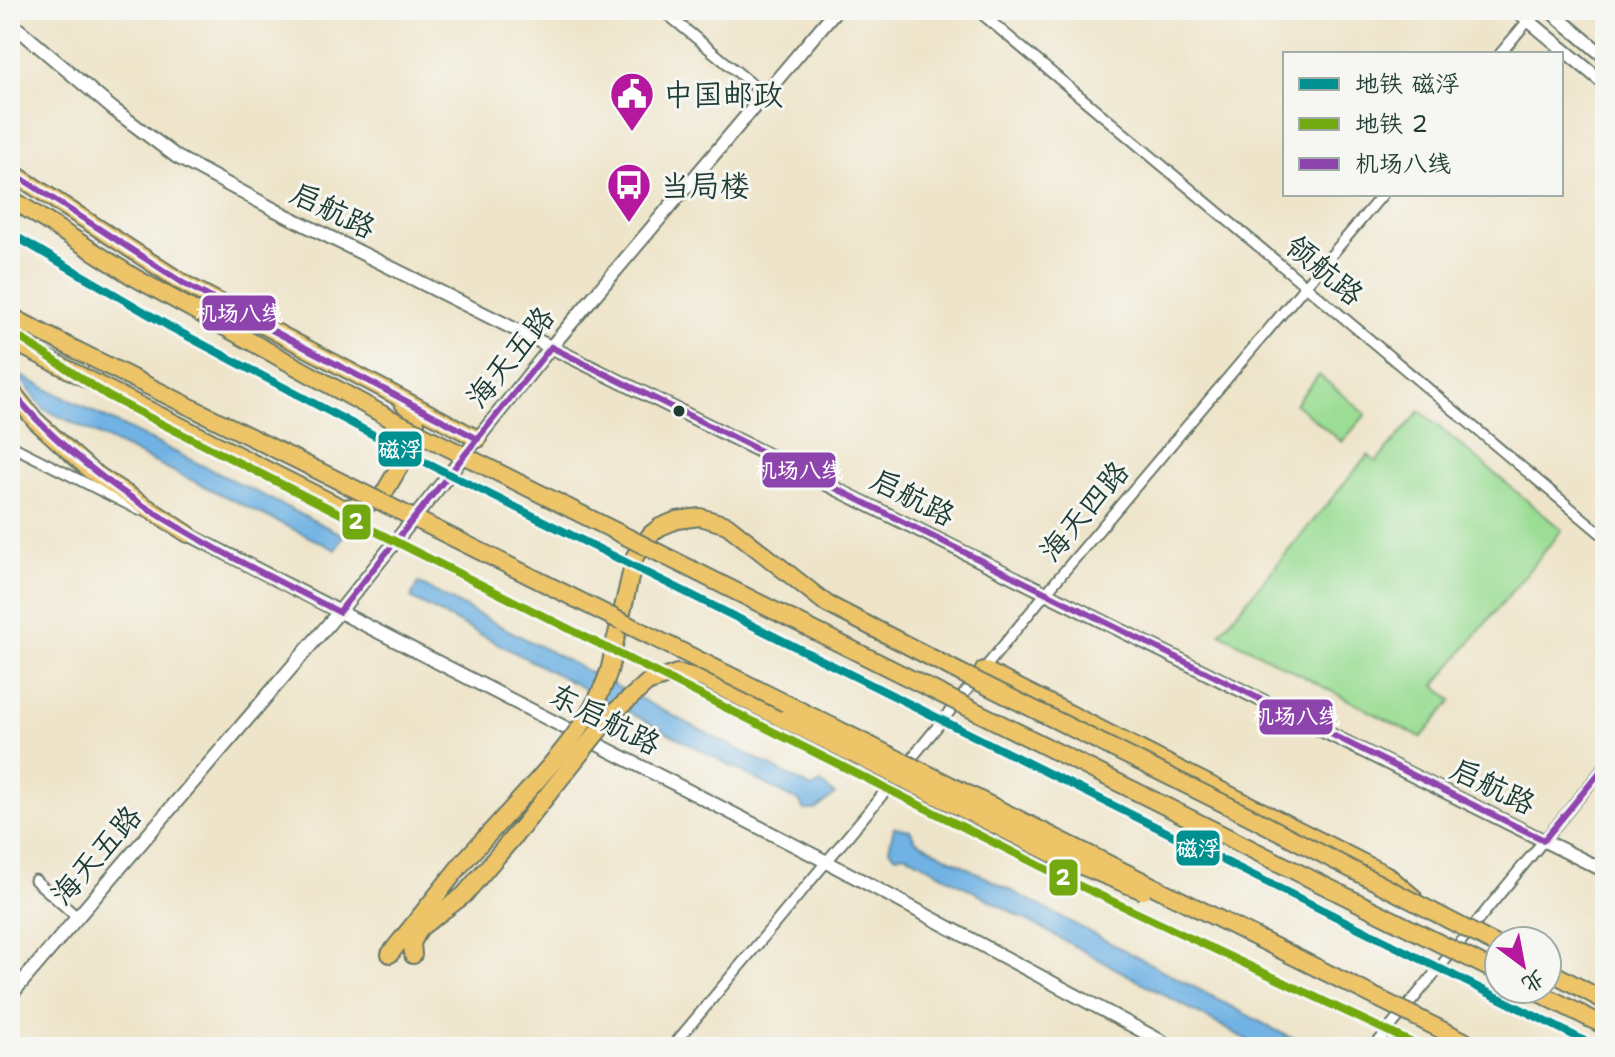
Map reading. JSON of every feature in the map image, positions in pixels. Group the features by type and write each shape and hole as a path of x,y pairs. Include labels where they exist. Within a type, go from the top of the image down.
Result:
{"highway":[{"path":"10,171 183,283 478,439"},
{"path":"10,198 132,276 391,419 1483,965"},
{"path":"10,316 1476,1047"},
{"path":"10,340 342,508 364,506 383,495 417,436 415,415 398,397"},
{"path":"10,389 35,420 90,470 188,534"},
{"path":"390,954 464,861 539,778 584,721 608,675 635,556 660,527 677,520 700,517 727,525 827,604 1483,938"},
{"path":"984,670 1387,875 1423,906"},
{"path":"413,955 412,943 420,928 464,895 611,715 647,683 677,673 702,678 1055,855 1137,889 1201,910"},
{"path":"1563,979 1605,1001"},
{"path":"1563,1005 1605,1026"}],"street":[{"path":"662,10 764,94"},
{"name":"海天五路","path":"10,996 339,612 551,347 836,10"},
{"name":"领航路","path":"977,10 1605,537"},
{"path":"1516,10 1533,15 1605,84"},
{"path":"1549,10 1605,57"},
{"path":"1502,52 1533,15"},
{"name":"启航路","path":"10,22 113,109 177,157 275,210 1605,871"},
{"name":"海天四路","path":"672,1047 1045,594 1381,196"},
{"name":"东启航路","path":"10,445 827,862 1172,1047"},
{"path":"1374,1047 1605,766"},
{"path":"35,880 77,917"}],"green space":[{"path":"1319,375 1366,414 1342,442 1295,404"},
{"path":"1420,411 1562,530 1435,685 1452,700 1421,738 1220,633 1368,455 1376,462"}],"water":[{"path":"17,374 343,535 336,550 44,409"},
{"path":"418,583 812,788 821,783 835,795 815,810 804,810 800,802 411,598"},
{"path":"894,827 910,830 915,840 1287,1036 1318,1047 1260,1047 905,854 896,856 889,849"}],"metro line":[{"name":"磁浮","path":"10,233 172,328 417,458 1597,1047"},
{"name":"2","path":"10,331 108,396 158,422 1076,884 1421,1047"}],"transit line":[{"name":"机场八线","path":"10,171 183,283 478,439"},
{"name":"机场八线","path":"551,347 1544,840"},
{"name":"机场八线","path":"10,389 44,427 120,490 205,543 339,612 551,347"},
{"name":"机场八线","path":"1544,840 1605,766"}],"place":[{"name":"中国邮政","path":"632,133"},
{"name":"当局楼","path":"629,224"}]}
